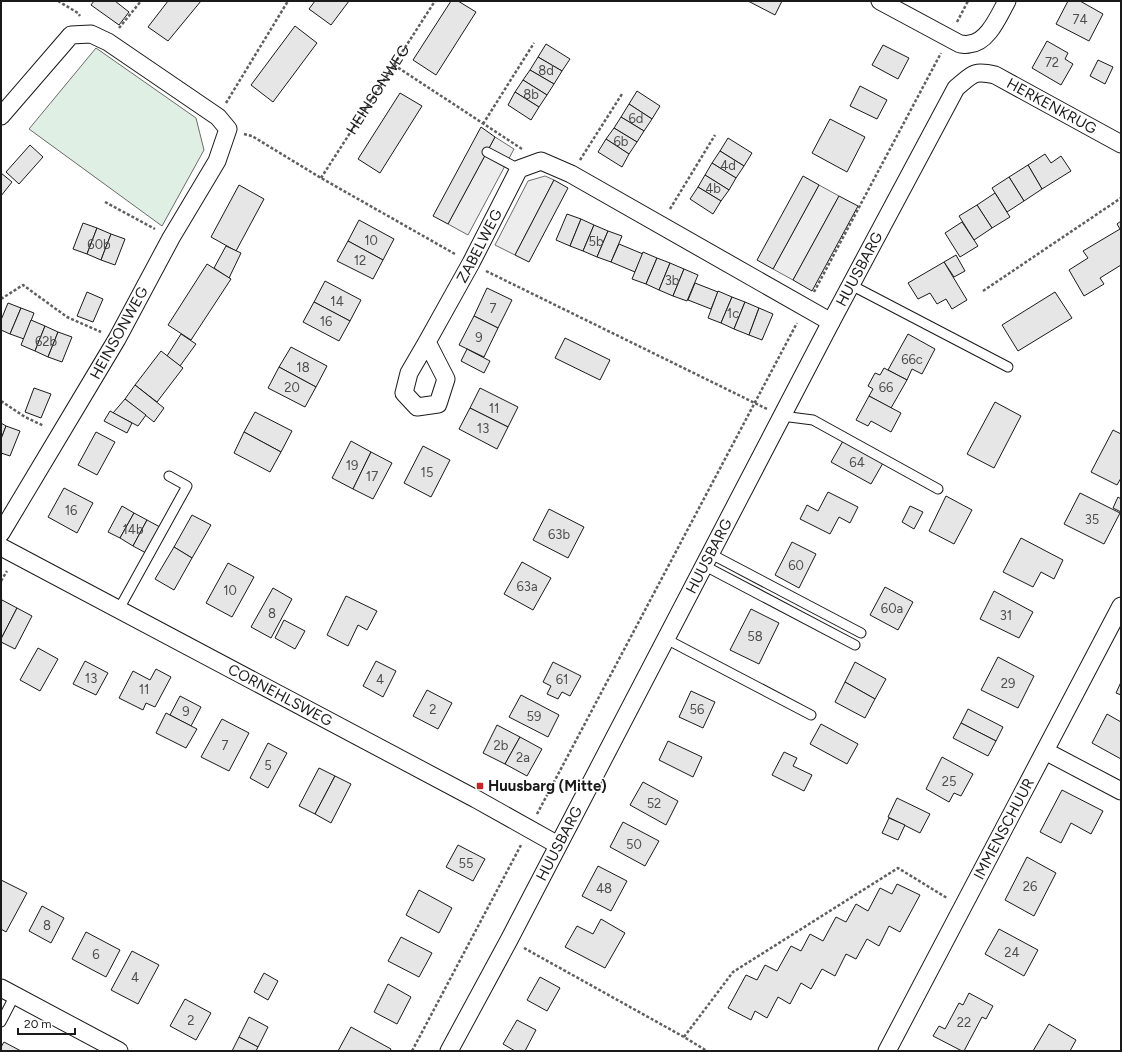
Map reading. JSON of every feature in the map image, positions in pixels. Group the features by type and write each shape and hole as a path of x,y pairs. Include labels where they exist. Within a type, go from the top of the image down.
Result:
{"street":[{"path":"880,1 960,44 971,44 984,37 996,22 1007,1"},
{"path":"1,116 71,36 91,34 108,42 223,123"},
{"name":"HERKENKRUG","path":"981,72 995,75 1121,144"},
{"name":"HUUSBARG","path":"449,1051 509,940 782,416 956,88 971,75 981,72"},
{"name":"HEINSONWEG","path":"1,533 117,339 171,238 217,161 223,123"},
{"path":"519,169 540,161 571,174 832,322"},
{"name":"ZABELWEG","path":"427,342 519,169"},
{"name":"CORNEHLSWEG","path":"1,547 476,799 558,845"},
{"name":"IMMENSCHUUR","path":"887,1051 1121,606"},
{"path":"1045,751 1121,791"},
{"path":"8,991 108,1048"}],"lane":[{"path":"487,152 519,169"},
{"path":"851,285 1008,367"},
{"path":"782,416 813,420 938,489"},
{"path":"119,609 187,486 169,476"},
{"path":"708,560 861,633"},
{"path":"708,560 854,645"},
{"path":"666,639 811,715"},
{"path":"1,1022 8,991"}],"path":[{"path":"108,42 141,1"},
{"path":"288,1 223,123 252,136 321,178 470,263 782,416"},
{"name":"HEINSONWEG","path":"321,178 435,1"},
{"path":"412,1051 968,1"},
{"path":"483,124 534,43"},
{"path":"394,65 540,161"},
{"path":"571,174 622,94"},
{"path":"661,225 715,135"},
{"path":"983,290 1121,198"},
{"path":"105,202 171,238"},
{"path":"1,299 23,285 67,317 117,339"},
{"path":"1,401 25,417 61,434"},
{"path":"684,1037 734,972 898,868 963,907"},
{"path":"509,940 707,1051"}],"green space":[{"path":"96,48 196,118 204,150 162,226 29,129"}],"shaded area":[{"path":"495,137 514,149 468,235 448,224"},
{"path":"545,176 554,180 515,255 495,245 528,181"},
{"path":"819,185 839,196 793,280 773,269"}],"building":[{"path":"94,1 115,1 129,12 119,25 91,5"},
{"path":"168,1 201,1 168,41 148,27"},
{"path":"315,1 349,1 331,25 309,9"},
{"path":"451,1 458,1 476,12 436,75 413,60"},
{"path":"748,1 782,1 775,15"},
{"path":"1068,1 1080,1 1103,14 1089,41 1056,24"},
{"path":"295,26 317,43 273,102 251,85"},
{"path":"1047,41 1068,53 1065,59 1073,64 1061,85 1032,68"},
{"path":"546,44 570,59 562,71 538,57"},
{"path":"883,45 909,58 898,79 872,65"},
{"path":"538,57 562,71 554,84 530,70"},
{"path":"1098,60 1113,67 1105,84 1090,76"},
{"path":"530,70 554,84 547,95 523,80"},
{"path":"523,80 547,95 539,107 515,92"},
{"path":"860,86 887,100 877,119 850,106"},
{"path":"637,91 660,106 652,119 629,104"},
{"path":"515,92 539,107 531,120 508,105"},
{"path":"400,93 422,106 380,173 358,159"},
{"path":"629,104 652,119 644,131 621,117"},
{"path":"621,117 644,131 637,142 614,128"},
{"path":"830,119 865,137 847,172 812,153"},
{"path":"481,127 495,137 448,224 433,216"},
{"path":"614,128 637,142 629,154 606,139"},
{"path":"728,138 752,153 744,166 720,151"},
{"path":"606,139 629,154 622,167 598,152"},
{"path":"30,145 43,157 19,184 6,172"},
{"path":"720,151 744,166 736,178 712,163"},
{"path":"1045,154 1051,163 1061,156 1071,171 1042,189 1028,165"},
{"path":"712,163 736,178 729,190 705,175"},
{"path":"1028,165 1042,189 1024,201 1009,177"},
{"path":"1,173 12,182 1,196"},
{"path":"705,175 729,190 721,201 698,187"},
{"path":"803,176 819,185 773,269 757,260"},
{"path":"1009,177 1024,201 1007,212 992,188"},
{"path":"554,180 568,188 529,262 515,255"},
{"path":"239,185 264,199 236,251 211,237"},
{"path":"698,187 721,201 713,214 690,199"},
{"path":"995,193 1010,217 992,228 977,205"},
{"path":"839,196 858,206 812,291 793,280"},
{"path":"977,205 992,228 974,240 959,216"},
{"path":"567,214 581,219 570,246 556,240"},
{"path":"581,219 594,225 583,251 570,246"},
{"path":"359,220 394,239 383,260 348,241"},
{"path":"1121,221 1121,265 1100,278 1104,284 1084,296 1069,270 1088,258 1083,251 1120,229 1117,224"},
{"path":"962,222 978,246 960,257 945,233"},
{"path":"83,223 97,228 87,254 73,249"},
{"path":"594,225 608,231 597,257 583,251"},
{"path":"97,228 111,234 101,260 87,254"},
{"path":"608,231 622,236 611,262 597,257"},
{"path":"111,234 125,239 115,265 101,260"},
{"path":"348,241 383,260 373,279 337,261"},
{"path":"619,244 643,254 635,272 611,262"},
{"path":"226,246 241,253 229,278 214,268"},
{"path":"643,252 657,258 646,284 632,279"},
{"path":"956,255 965,271 954,277 944,262"},
{"path":"657,258 670,263 659,290 646,284"},
{"path":"944,262 967,300 952,309 946,299 937,304 930,293 918,299 908,283"},
{"path":"670,263 684,269 673,296 659,290"},
{"path":"207,264 231,279 191,340 168,325"},
{"path":"684,269 698,275 687,301 673,296"},
{"path":"325,281 361,300 350,321 314,302"},
{"path":"695,283 718,292 711,309 688,300"},
{"path":"487,288 512,300 498,328 474,316"},
{"path":"718,291 732,297 721,323 708,318"},
{"path":"87,292 103,299 93,322 77,316"},
{"path":"1055,292 1072,318 1018,351 1002,325"},
{"path":"732,297 745,302 734,329 721,323"},
{"path":"314,302 350,321 339,341 303,322"},
{"path":"745,302 759,308 749,335 734,329"},
{"path":"8,303 21,308 10,334 1,330 1,320"},
{"path":"21,308 34,313 24,339 10,334"},
{"path":"759,308 773,314 762,340 749,335"},
{"path":"474,316 498,328 484,357 459,345"},
{"path":"31,320 45,326 35,351 21,345"},
{"path":"45,326 58,332 48,357 35,351"},
{"path":"58,332 72,337 62,362 48,357"},
{"path":"181,334 196,344 180,366 167,356"},
{"path":"908,334 935,349 922,374 912,369 907,380 888,370"},
{"path":"565,338 610,360 600,380 555,358"},
{"path":"291,347 327,366 316,387 279,367"},
{"path":"467,349 490,361 484,373 461,361"},
{"path":"161,351 183,368 157,402 135,385"},
{"path":"279,367 316,387 305,407 268,388"},
{"path":"884,368 907,380 891,408 869,396 873,389 868,386 875,373 880,375"},
{"path":"135,385 164,408 154,422 125,399"},
{"path":"34,388 51,394 41,418 25,412"},
{"path":"480,388 518,407 508,427 470,408"},
{"path":"869,396 901,413 891,432 871,421 868,426 856,420"},
{"path":"125,399 146,415 138,426 113,413"},
{"path":"995,402 1021,416 994,468 967,454"},
{"path":"470,408 508,427 497,449 459,429"},
{"path":"110,411 132,423 127,433 104,421"},
{"path":"255,412 292,431 281,452 244,432"},
{"path":"1,423 6,426 1,439"},
{"path":"6,426 20,431 10,456 1,453 1,439"},
{"path":"1113,430 1121,434 1121,478 1117,485 1091,472"},
{"path":"96,432 115,442 97,475 78,465"},
{"path":"244,432 281,452 270,472 234,453"},
{"path":"351,441 371,452 353,489 332,478"},
{"path":"843,441 883,463 871,484 831,462"},
{"path":"423,446 450,460 431,497 404,483"},
{"path":"371,452 392,463 373,499 353,489"},
{"path":"64,488 93,503 77,533 48,517"},
{"path":"828,492 858,507 850,523 839,517 830,534 800,519 807,505 818,511"},
{"path":"1080,493 1120,513 1104,544 1064,524"},
{"path":"946,496 972,510 954,544 929,531"},
{"path":"1118,497 1121,499 1121,512 1113,508"},
{"path":"122,506 134,513 120,538 108,532"},
{"path":"910,506 923,512 914,529 902,522"},
{"path":"549,509 584,527 568,558 533,540"},
{"path":"134,513 147,520 133,546 120,538"},
{"path":"192,515 211,525 192,558 174,547"},
{"path":"147,520 160,527 146,553 133,546"},
{"path":"1021,538 1063,560 1054,579 1041,572 1033,587 1003,572"},
{"path":"792,542 816,554 799,588 775,575"},
{"path":"174,547 192,558 174,590 155,579"},
{"path":"522,562 551,578 533,610 504,594"},
{"path":"228,563 254,577 232,617 206,603"},
{"path":"885,587 913,602 898,630 870,615"},
{"path":"273,588 292,599 271,638 251,627"},
{"path":"994,591 1033,612 1019,638 980,619"},
{"path":"346,596 377,611 367,630 358,625 348,646 327,635"},
{"path":"2,600 17,608 1,639 1,602"},
{"path":"17,608 32,616 15,649 1,642 1,639"},
{"path":"751,609 779,623 759,664 730,650"},
{"path":"284,620 305,631 295,649 275,638"},
{"path":"38,648 58,659 40,691 20,680"},
{"path":"998,657 1034,676 1018,708 981,690"},
{"path":"85,661 108,673 96,695 73,684"},
{"path":"376,661 396,671 383,697 363,686"},
{"path":"553,662 581,676 570,696 562,692 558,699 547,694 551,686 543,682"},
{"path":"855,662 886,679 875,699 845,682"},
{"path":"156,669 171,677 155,707 146,703 143,710 119,698 133,671 150,680"},
{"path":"845,682 875,699 865,718 835,702"},
{"path":"1121,682 1121,695 1116,693"},
{"path":"427,690 452,703 438,729 413,716"},
{"path":"691,691 715,702 703,728 679,717"},
{"path":"521,695 559,715 548,737 509,717"},
{"path":"180,696 201,707 191,726 170,715"},
{"path":"968,709 1003,727 996,741 961,723"},
{"path":"166,713 197,729 186,748 156,733"},
{"path":"1107,714 1121,722 1121,759 1092,743"},
{"path":"222,719 249,733 229,771 201,757"},
{"path":"961,723 996,741 988,756 953,738"},
{"path":"821,724 858,744 847,764 810,744"},
{"path":"497,725 520,737 505,764 483,753"},
{"path":"520,737 542,749 527,776 505,764"},
{"path":"668,741 702,757 693,777 659,760"},
{"path":"268,743 287,753 268,788 250,778"},
{"path":"784,752 797,758 793,766 812,775 804,791 772,775"},
{"path":"942,757 973,774 961,796 954,793 949,802 926,789"},
{"path":"319,768 335,776 315,814 299,806"},
{"path":"335,776 351,784 331,823 315,814"},
{"path":"643,782 678,801 666,825 630,805"},
{"path":"1062,790 1103,811 1091,834 1071,823 1061,843 1040,832"},
{"path":"897,798 930,814 920,833 888,817"},
{"path":"889,818 905,825 898,840 882,833"},
{"path":"623,822 659,841 645,866 610,847"},
{"path":"458,845 485,859 473,881 446,867"},
{"path":"1027,857 1056,873 1034,916 1005,900"},
{"path":"598,866 627,881 611,911 582,896"},
{"path":"1,880 27,893 6,932 1,929"},
{"path":"897,884 920,895 900,932 889,926 879,946 867,939 856,959 846,954 835,976 822,969 811,989 801,983 790,1004 778,997 767,1018 755,1011 751,1020 728,1008 746,975 757,980 765,965 777,971 791,946 801,951 810,934 823,941 836,917 846,922 856,904 868,911 880,888 892,894"},
{"path":"419,890 452,908 439,933 406,915"},
{"path":"42,906 64,918 51,943 29,931"},
{"path":"601,919 625,933 605,968 565,947 577,926 593,934"},
{"path":"999,929 1038,950 1024,976 985,954"},
{"path":"86,932 120,950 106,977 72,959"},
{"path":"401,937 432,953 419,977 388,961"},
{"path":"132,951 159,965 138,1004 111,990"},
{"path":"264,973 278,981 268,1000 254,992"},
{"path":"540,977 560,988 547,1011 527,1000"},
{"path":"388,984 411,997 397,1024 374,1012"},
{"path":"969,993 993,1006 986,1019 982,1017 964,1051 962,1051 933,1036 939,1026 945,1029 959,1003 963,1005"},
{"path":"185,999 211,1013 196,1040 170,1026"},
{"path":"249,1017 268,1027 258,1047 239,1037"},
{"path":"517,1020 536,1030 525,1051 515,1051 503,1044"},
{"path":"1049,1024 1076,1040 1070,1051 1033,1051"},
{"path":"351,1027 391,1049 390,1051 338,1051"},
{"path":"239,1037 258,1047 256,1051 232,1051"},
{"path":"4,1042 21,1051 1,1051 1,1047"}],"place":[{"name":"Huusbarg (Mitte)","path":"480,786"}]}
